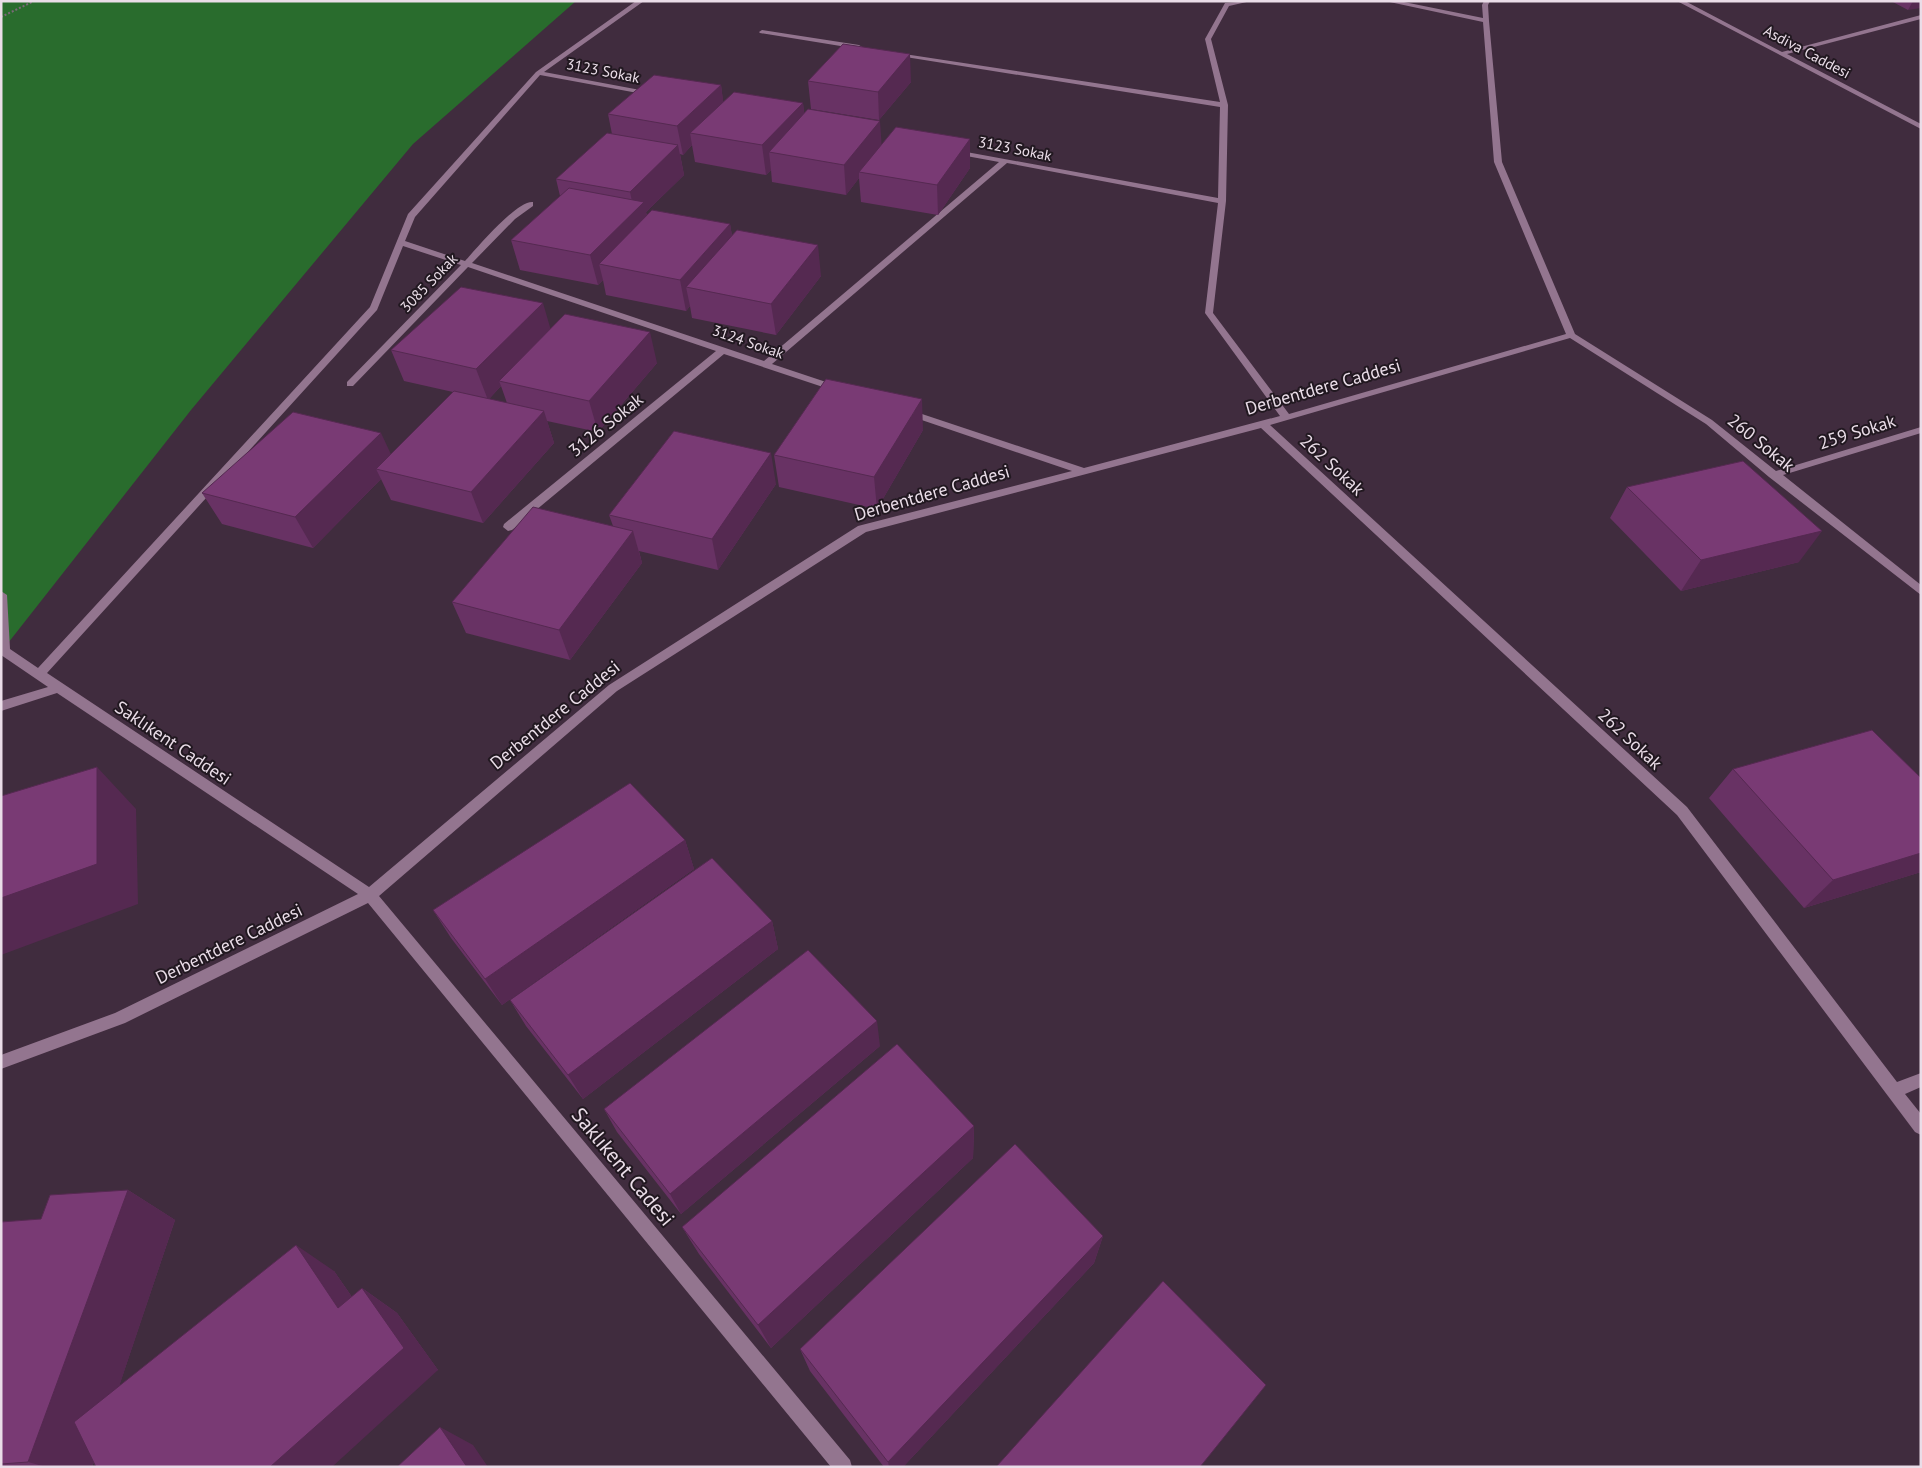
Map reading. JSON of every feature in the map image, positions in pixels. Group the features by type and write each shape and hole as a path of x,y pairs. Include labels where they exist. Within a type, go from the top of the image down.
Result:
{"street":[{"path":"39,674 374,308 411,216 538,73 641,1"},
{"path":"1248,1 1227,4 1208,39 1224,105 1222,201 1209,313 1287,418"},
{"path":"1388,1 1486,21"},
{"path":"1487,1 1485,6 1486,21 1498,162 1571,335"},
{"name":"Asdiva Caddesi","path":"1680,1 1921,127"},
{"path":"1781,54 1921,18"},
{"path":"762,32 870,49"},
{"path":"880,51 1224,105"},
{"name":"3123 Sokak","path":"538,73 662,96"},
{"name":"3123 Sokak","path":"946,150 1222,201"},
{"path":"765,365 1005,161"},
{"name":"3085 Sokak","path":"350,384 512,217 530,204"},
{"name":"3124 Sokak","path":"401,242 724,349 765,365 850,393"},
{"name":"Derbentdere Caddesi","path":"1,1062 120,1018 370,895 613,688 862,528 1287,418 1571,335"},
{"name":"260 Sokak","path":"1571,335 1709,422 1921,591"},
{"name":"3126 Sokak","path":"508,527 724,349"},
{"path":"897,409 1084,472"},
{"name":"262 Sokak","path":"1263,424 1682,811 1921,1128"},
{"name":"259 Sokak","path":"1774,475 1921,430"},
{"name":"Saklıkent Caddesi","path":"1,594 4,651 370,895"},
{"path":"1,706 58,688"},
{"name":"Saklıkent Cadesi","path":"370,895 843,1467"},
{"path":"1893,1091 1921,1080"}],"path":[{"path":"1,17 34,1"}],"green space":[{"path":"1,1 576,1 413,144 191,410 1,652"}],"building":[{"path":"843,44 910,54 878,92 808,81"},
{"path":"654,75 721,85 677,126 608,114"},
{"path":"734,92 803,103 762,145 690,133"},
{"path":"808,109 880,121 844,165 769,152"},
{"path":"896,127 970,139 937,185 859,172"},
{"path":"607,133 678,145 630,192 556,179"},
{"path":"569,188 644,202 590,255 511,240"},
{"path":"652,210 730,224 680,280 599,264"},
{"path":"737,230 818,245 771,304 686,287"},
{"path":"461,287 543,303 476,369 391,350"},
{"path":"565,314 650,332 589,401 499,381"},
{"path":"826,379 922,399 874,477 774,455"},
{"path":"454,391 544,411 471,492 376,469"},
{"path":"293,412 381,433 295,517 202,493"},
{"path":"674,431 771,453 712,539 609,515"},
{"path":"1743,461 1822,531 1701,560 1627,487"},
{"path":"533,507 633,531 559,630 452,602"},
{"path":"1872,730 1921,778 1921,853 1833,880 1733,769"},
{"path":"97,767 97,864 1,898 1,796"},
{"path":"630,783 685,840 485,979 433,910"},
{"path":"712,858 772,921 568,1075 510,1000"},
{"path":"808,950 877,1021 670,1194 604,1109"},
{"path":"897,1044 974,1126 758,1325 682,1227"},
{"path":"1015,1144 1103,1236 888,1462 800,1349"},
{"path":"128,1190 28,1462 1,1464 1,1222 41,1219 50,1195"},
{"path":"296,1245 338,1308 362,1288 404,1348 270,1467 96,1467 74,1422"},
{"path":"1163,1281 1266,1385 1200,1467 996,1467"},
{"path":"440,1427 467,1467 397,1467"}]}
